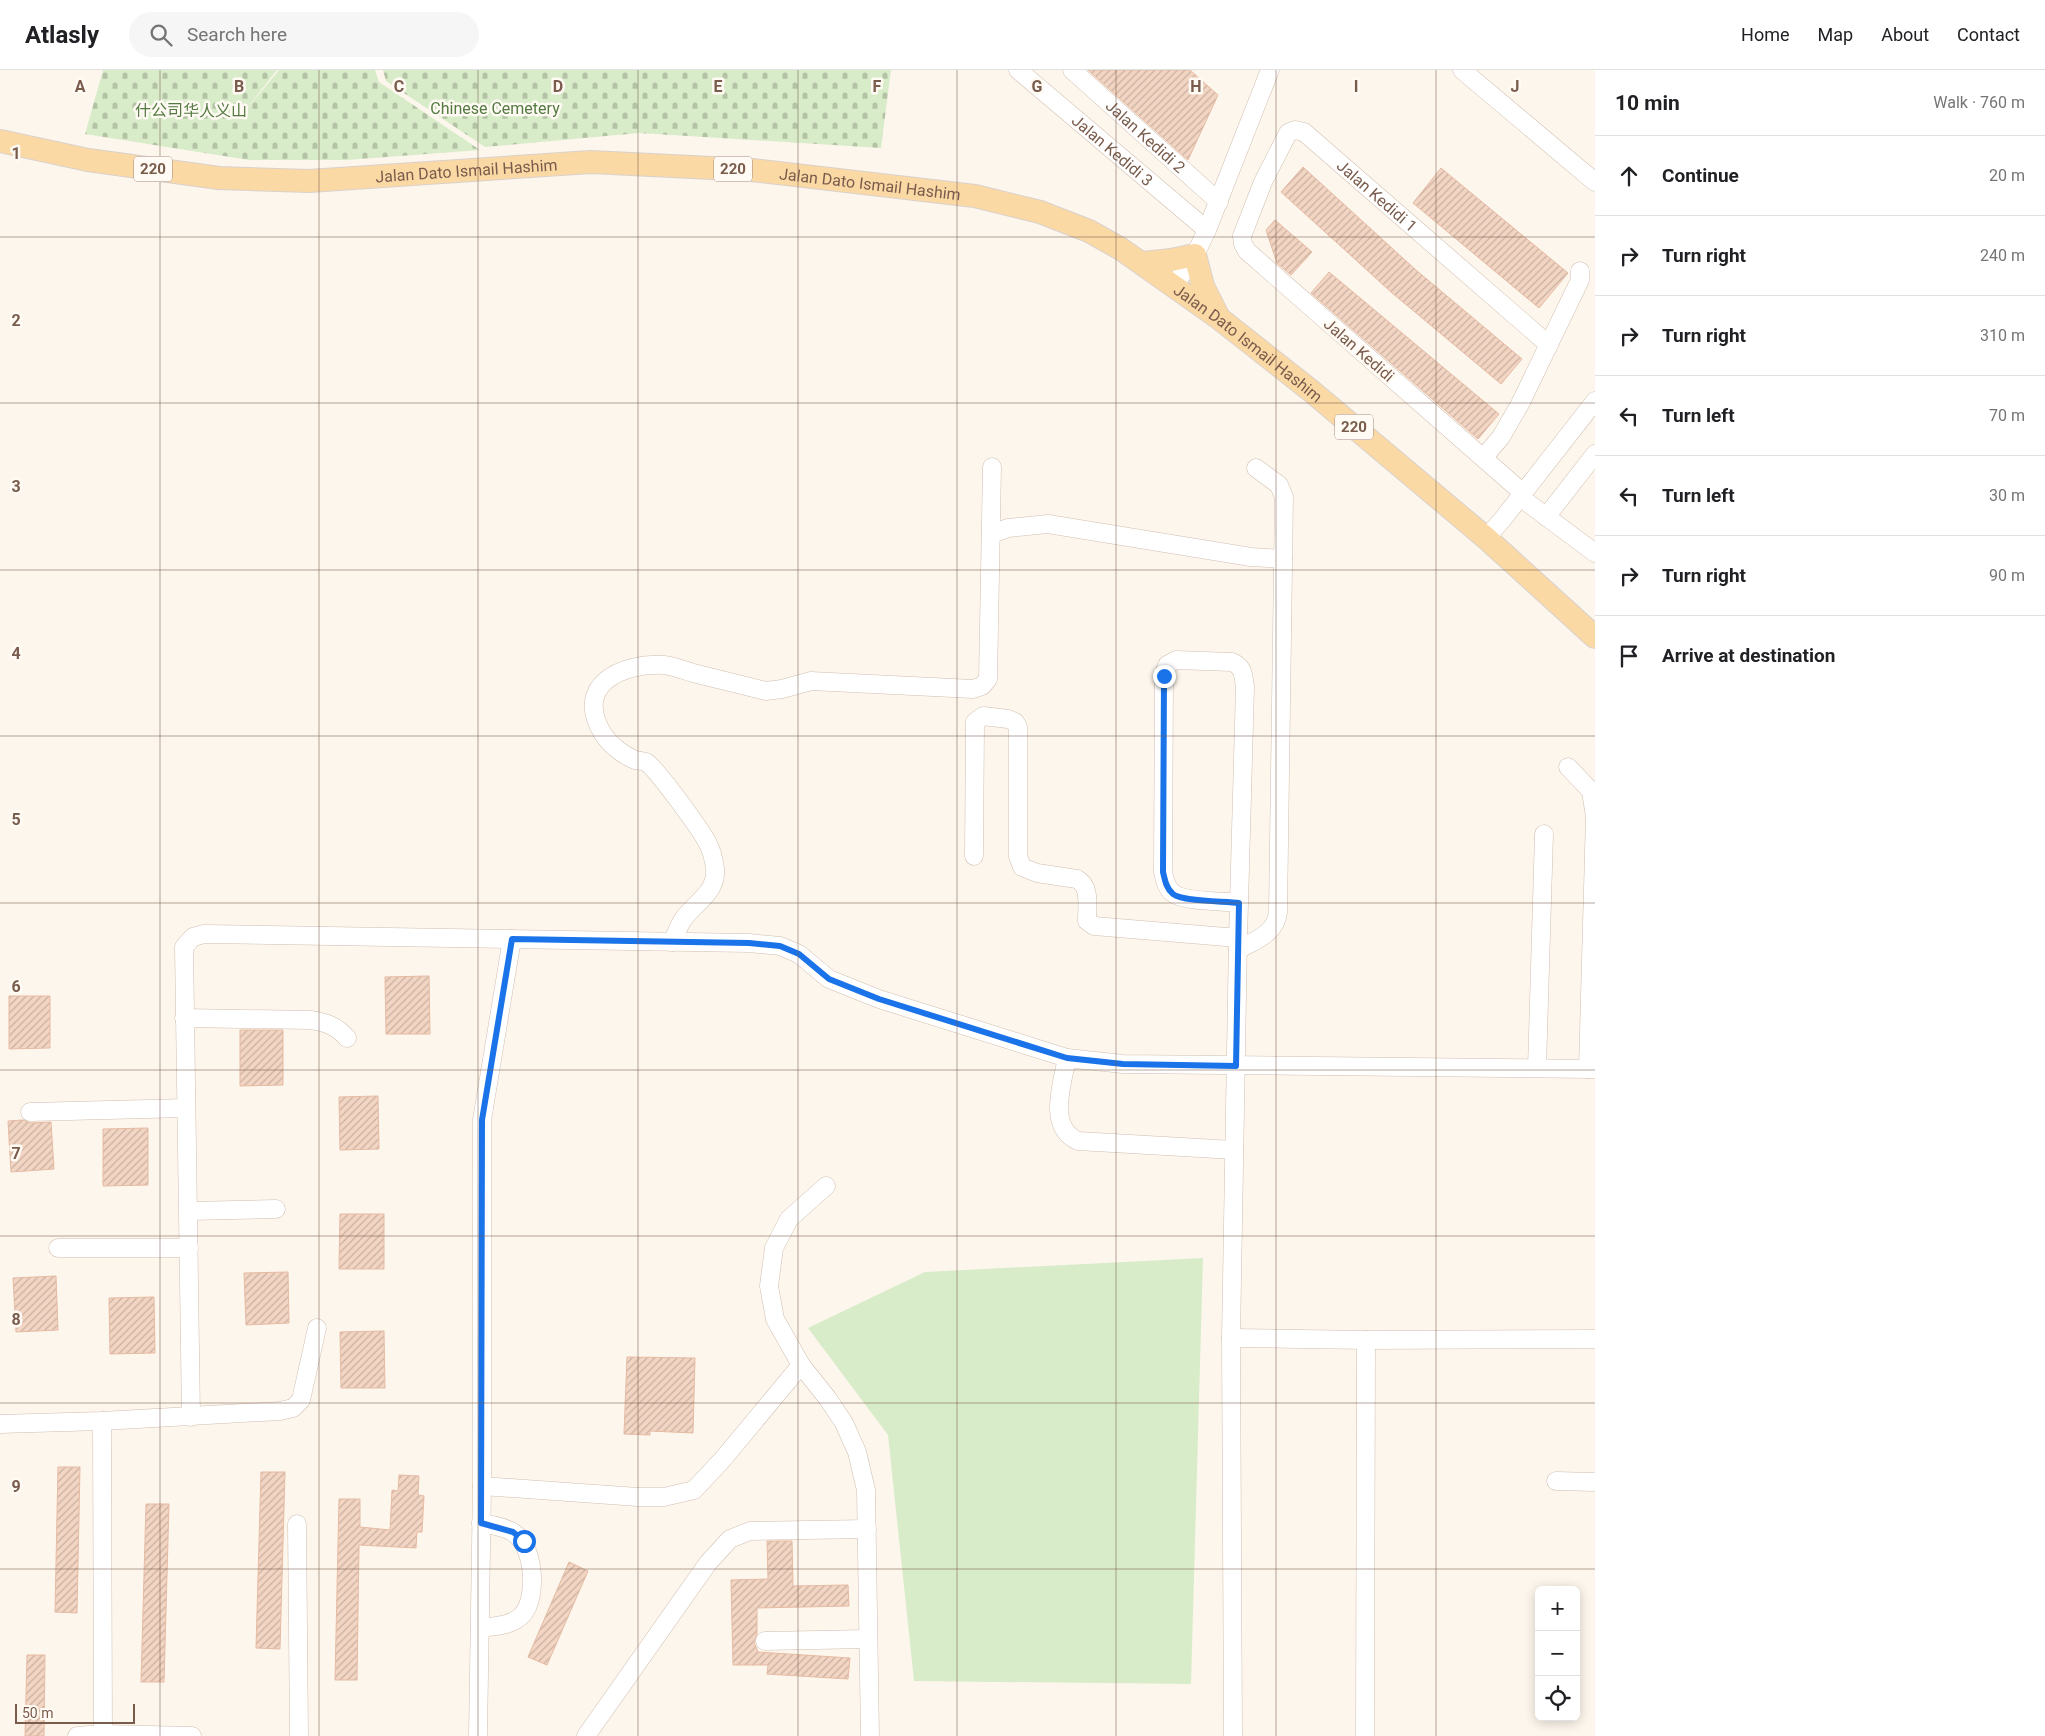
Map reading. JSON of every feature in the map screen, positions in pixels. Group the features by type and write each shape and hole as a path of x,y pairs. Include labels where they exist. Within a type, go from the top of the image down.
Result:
{"main road":[{"name":"Jalan Dato Ismail Hashim","path":"0,142 88,160 219,178 309,181 591,162 752,170 974,196 1040,212 1089,231 1142,263 1220,319 1310,390 1486,538 1595,638"},
{"path":"1142,263 1195,255 1203,286 1220,319"}],"street":[{"name":"Jalan Kedidi 3","path":"1018,70 1207,230"},
{"name":"Jalan Kedidi 2","path":"1072,70 1219,202"},
{"path":"1174,286 1195,255 1207,230 1270,70"},
{"path":"1462,70 1595,182"},
{"name":"Jalan Kedidi 1","path":"1242,236 1263,182 1288,133 1295,130 1304,132 1549,345"},
{"name":"Jalan Kedidi","path":"1242,236 1243,244 1247,251 1483,458 1546,517 1595,553"},
{"path":"1483,458 1501,437 1549,345 1580,280 1580,271"},
{"path":"1486,538 1595,401"},
{"path":"1546,517 1595,454"},
{"path":"672,942 683,920 713,886 714,860 708,843 660,776 647,763 634,759 614,747 604,735 595,718 594,704 594,695 601,683 631,669 665,665 766,691 782,689 811,681 973,689 982,686 988,679 992,467"},
{"path":"974,856 975,722 983,716 1008,719 1015,722 1018,727 1018,856 1022,867 1037,873 1077,879 1083,882 1086,887 1087,921 1094,926 1238,944 1273,929 1277,922 1284,497 1279,484 1256,468"},
{"path":"991,534 1008,528 1048,524 1251,557 1283,559"},
{"path":"1233,1736 1231,1338 1245,687 1243,670 1232,662 1176,660 1167,665 1164,676 1163,872 1166,886 1174,895 1183,898 1239,903"},
{"path":"190,1417 184,947 192,938 204,934 749,943 780,946 799,954 829,979 879,999 1067,1058 1123,1064 1591,1069 1595,817 1591,791 1568,767"},
{"path":"1537,1068 1544,834"},
{"path":"478,1736 482,1486 482,1120 512,939"},
{"path":"184,1018 310,1020 324,1022 348,1038"},
{"path":"1067,1058 1059,1104 1062,1128 1069,1137 1078,1141 1234,1150"},
{"path":"30,1112 186,1108"},
{"path":"826,1186 789,1220 774,1248 769,1286 775,1319 801,1365 844,1423 857,1452 866,1490 870,1736"},
{"path":"188,1211 276,1210"},
{"path":"58,1248 189,1248"},
{"path":"0,1424 190,1417 280,1411 293,1408 301,1400 317,1328"},
{"path":"1231,1338 1366,1340 1595,1339"},
{"path":"1365,1736 1366,1340"},
{"path":"482,1486 638,1497 664,1497 694,1490 723,1459 801,1365"},
{"path":"102,1421 103,1734"},
{"path":"1556,1481 1595,1482"},
{"path":"480,1628 501,1626 523,1614 531,1587 531,1558 524,1541 513,1532 481,1523"},
{"path":"297,1524 299,1736"},
{"path":"586,1736 708,1563 730,1539 750,1531 867,1529"},
{"path":"765,1641 868,1639"},
{"path":"77,1736 103,1734 192,1736"}],"green space":[{"name":"什公司华人义山","path":"103,70 277,70 239,118 279,70 375,70 379,82 480,150 347,160 249,160 85,134"},
{"name":"Chinese Cemetery","path":"383,70 891,70 881,148 639,133 485,147 386,81"},
{"path":"1203,1258 1191,1684 914,1681 888,1435 808,1328 925,1272"}],"building":[{"path":"1088,70 1190,70 1218,95 1188,160"},
{"path":"1303,167 1416,270 1522,359 1501,384 1391,292 1281,192"},
{"path":"1441,168 1568,273 1539,308 1413,203"},
{"path":"1275,220 1312,252 1291,275 1277,263 1266,230"},
{"path":"1329,272 1499,414 1478,439 1311,293"},
{"path":"429,976 430,1034 386,1034 385,977"},
{"path":"9,996 50,996 50,1048 9,1049"},
{"path":"240,1030 283,1030 283,1085 240,1086"},
{"path":"378,1096 379,1149 340,1150 339,1097"},
{"path":"23,1120 30,1123 51,1122 54,1169 11,1172 8,1121"},
{"path":"148,1128 148,1185 103,1186 103,1129"},
{"path":"340,1214 384,1214 384,1269 339,1269"},
{"path":"288,1272 289,1323 246,1325 244,1273"},
{"path":"56,1276 58,1330 16,1332 13,1278"},
{"path":"154,1297 155,1353 110,1354 109,1298"},
{"path":"384,1331 385,1388 341,1388 340,1332"},
{"path":"627,1357 695,1358 693,1433 650,1431 650,1435 624,1434"},
{"path":"58,1467 80,1467 77,1613 55,1612"},
{"path":"261,1472 285,1472 280,1649 256,1648"},
{"path":"399,1475 419,1476 418,1495 424,1496 422,1532 417,1532 416,1548 359,1545 357,1680 335,1680 339,1499 360,1499 360,1527 390,1530 392,1490 398,1491"},
{"path":"146,1504 169,1504 164,1682 141,1682"},
{"path":"767,1541 792,1541 793,1586 848,1585 849,1606 757,1608 757,1634 754,1642 758,1652 850,1658 848,1679 767,1674 768,1665 733,1665 731,1580 768,1579"},
{"path":"569,1562 588,1571 547,1665 528,1657"},
{"path":"27,1655 45,1655 44,1736 25,1736"}],"route":[{"path":"524,1541 513,1532 481,1523 482,1120 512,939 749,943 780,946 799,954 829,979 879,999 1067,1058 1123,1064 1236,1066 1239,903 1183,898 1174,895 1166,886 1163,872 1164,676"}]}
